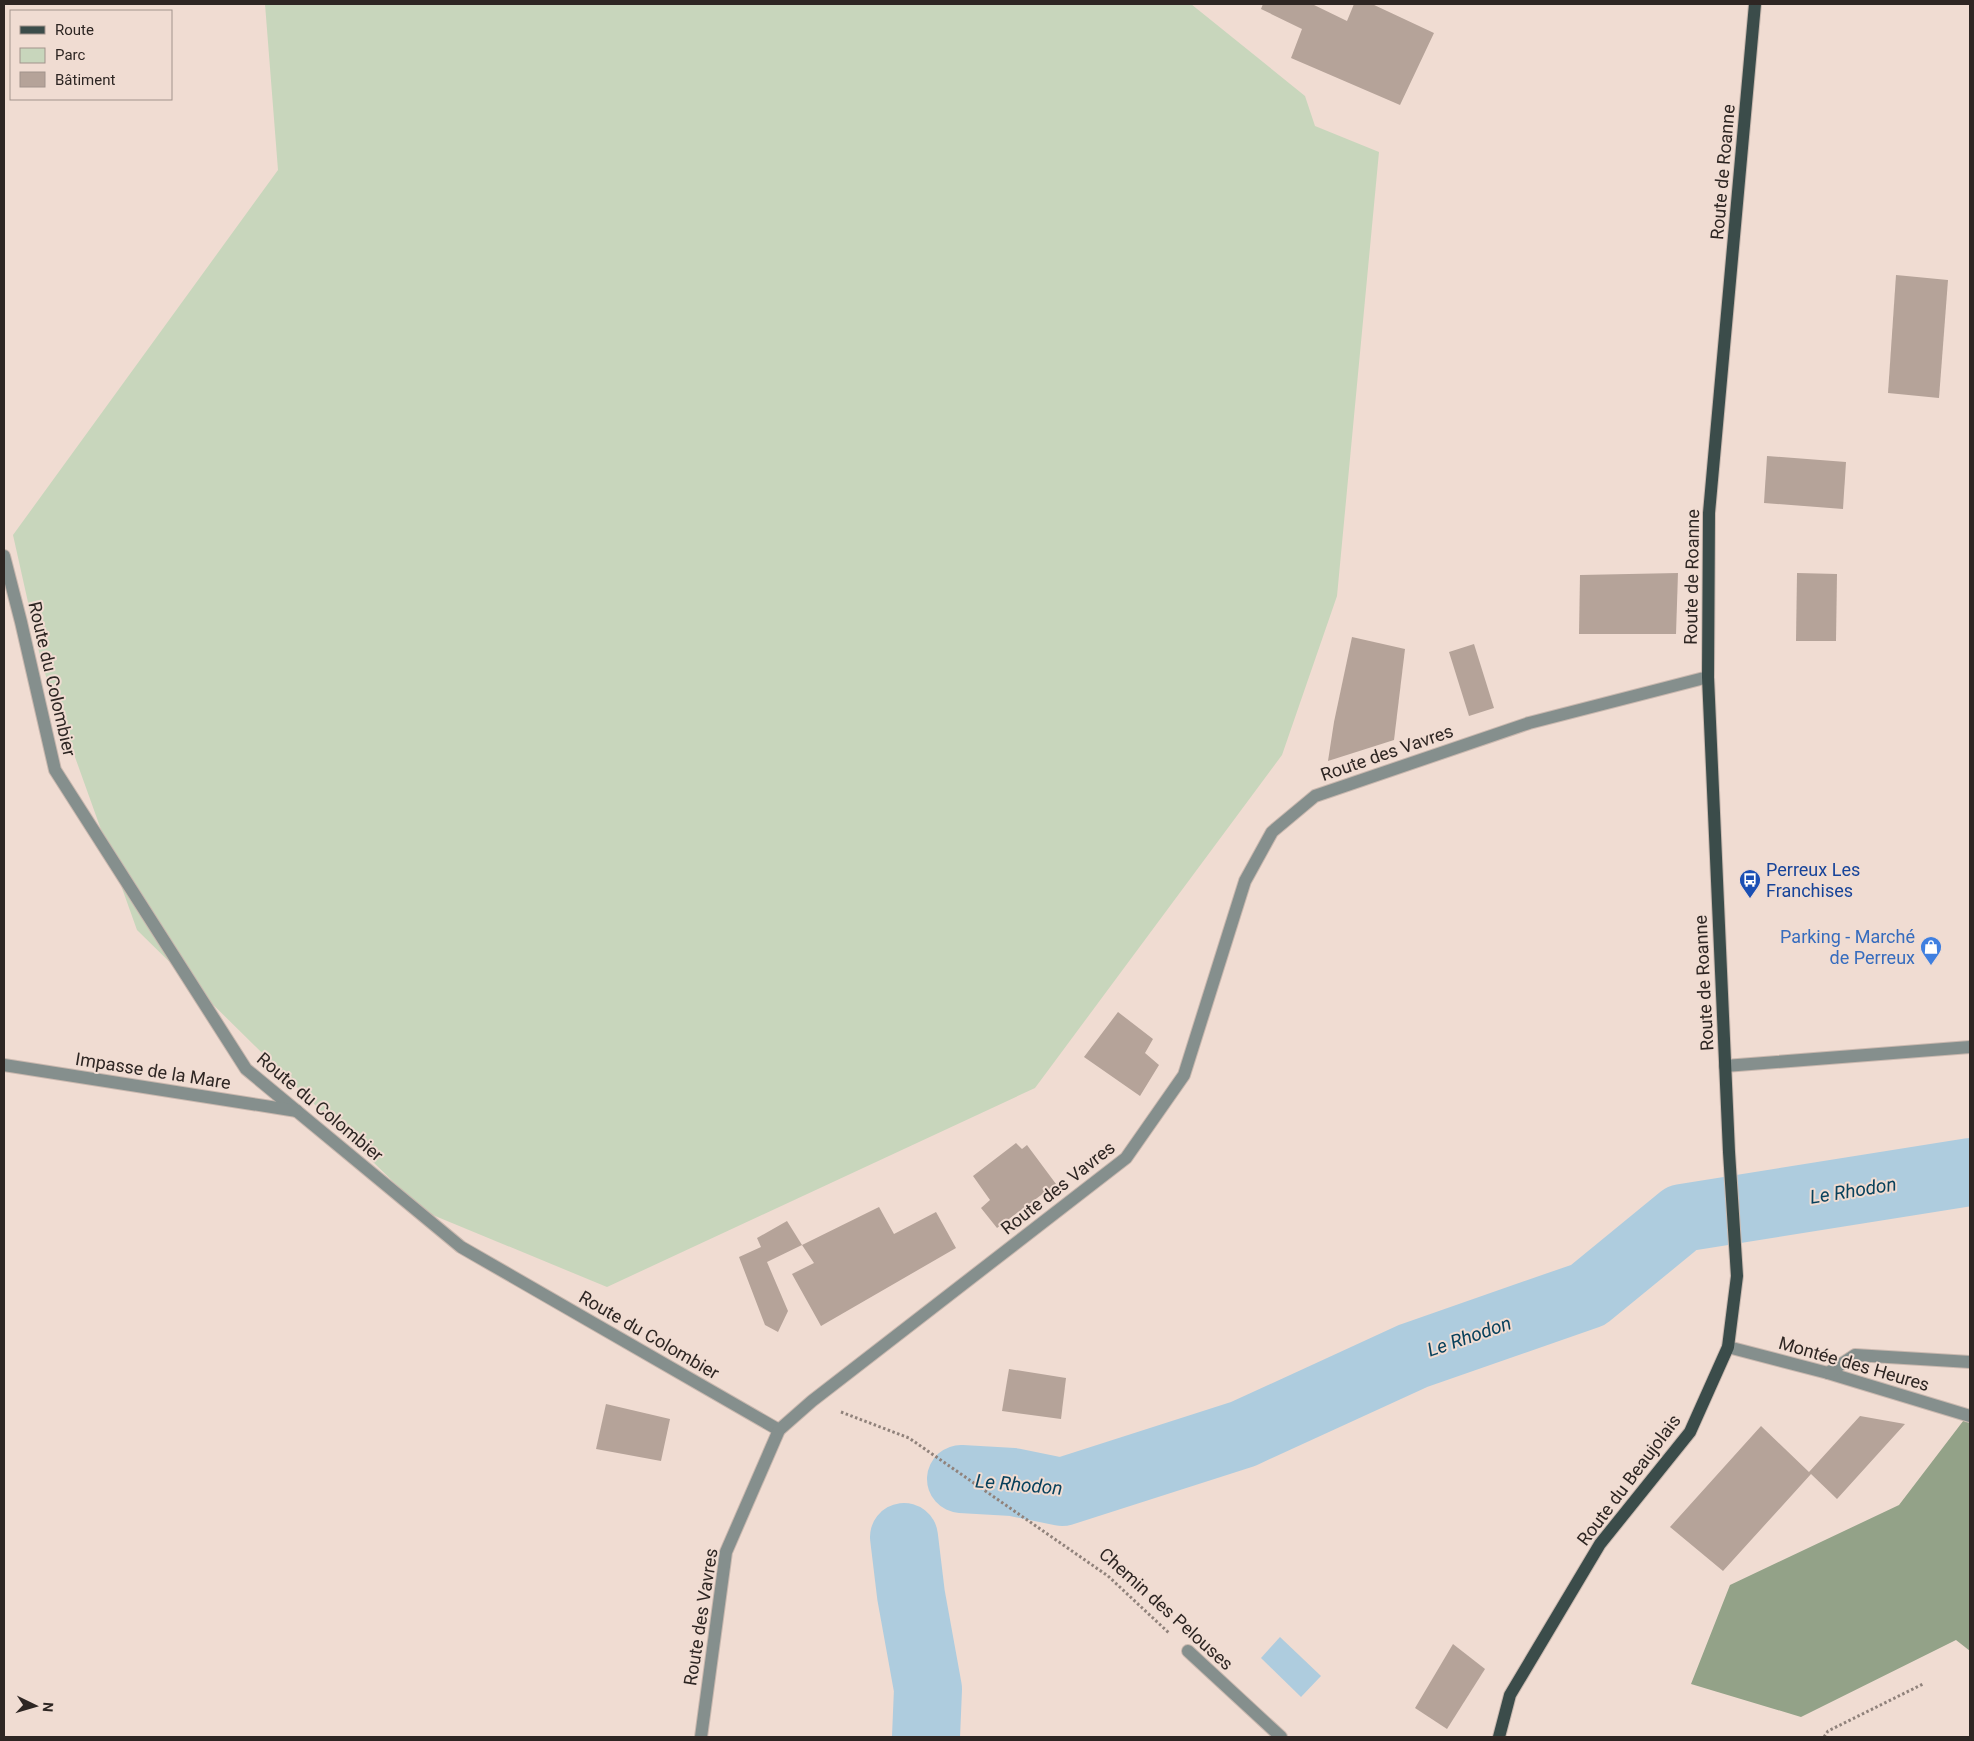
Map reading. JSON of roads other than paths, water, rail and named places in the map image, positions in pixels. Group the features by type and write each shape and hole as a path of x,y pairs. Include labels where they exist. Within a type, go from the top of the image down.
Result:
{"main road":[{"name":"Route de Roanne","path":"1737,1276 1729,1152 1708,677 1709,513 1755,4"},
{"name":"Route du Beaujolais","path":"1499,1737 1510,1695 1600,1544 1690,1432 1728,1347 1737,1276"}],"street":[{"name":"Route du Colombier","path":"4,556 22,622 55,770 246,1069 461,1246 779,1430"},
{"name":"Route des Vavres","path":"701,1737 726,1552 779,1430 812,1401 1126,1158 1184,1075 1245,881 1272,832 1315,796 1529,723 1708,677"},
{"path":"1725,1066 1970,1047"},
{"name":"Impasse de la Mare","path":"4,1066 297,1111"},
{"name":"Montée des Heures","path":"1728,1347 1828,1373 1970,1416"},
{"path":"1828,1373 1855,1355 1970,1362"},
{"name":"Chemin des Pelouses","path":"1188,1651 1281,1737"}],"water":[{"path":"1280,1637 1321,1676 1301,1697 1261,1658"}],"waterway":[{"name":"Le Rhodon","path":"961,1479 1013,1482 1062,1492 1243,1434 1413,1356 1588,1295 1682,1218 1970,1172"},
{"name":"Le Rhodon","path":"904,1537 911,1595 928,1689 926,1737"}],"place":[{"name":"Perreux Les Franchises","path":"1750,899"},
{"name":"Parking - Marché de Perreux","path":"1931,966"}]}
